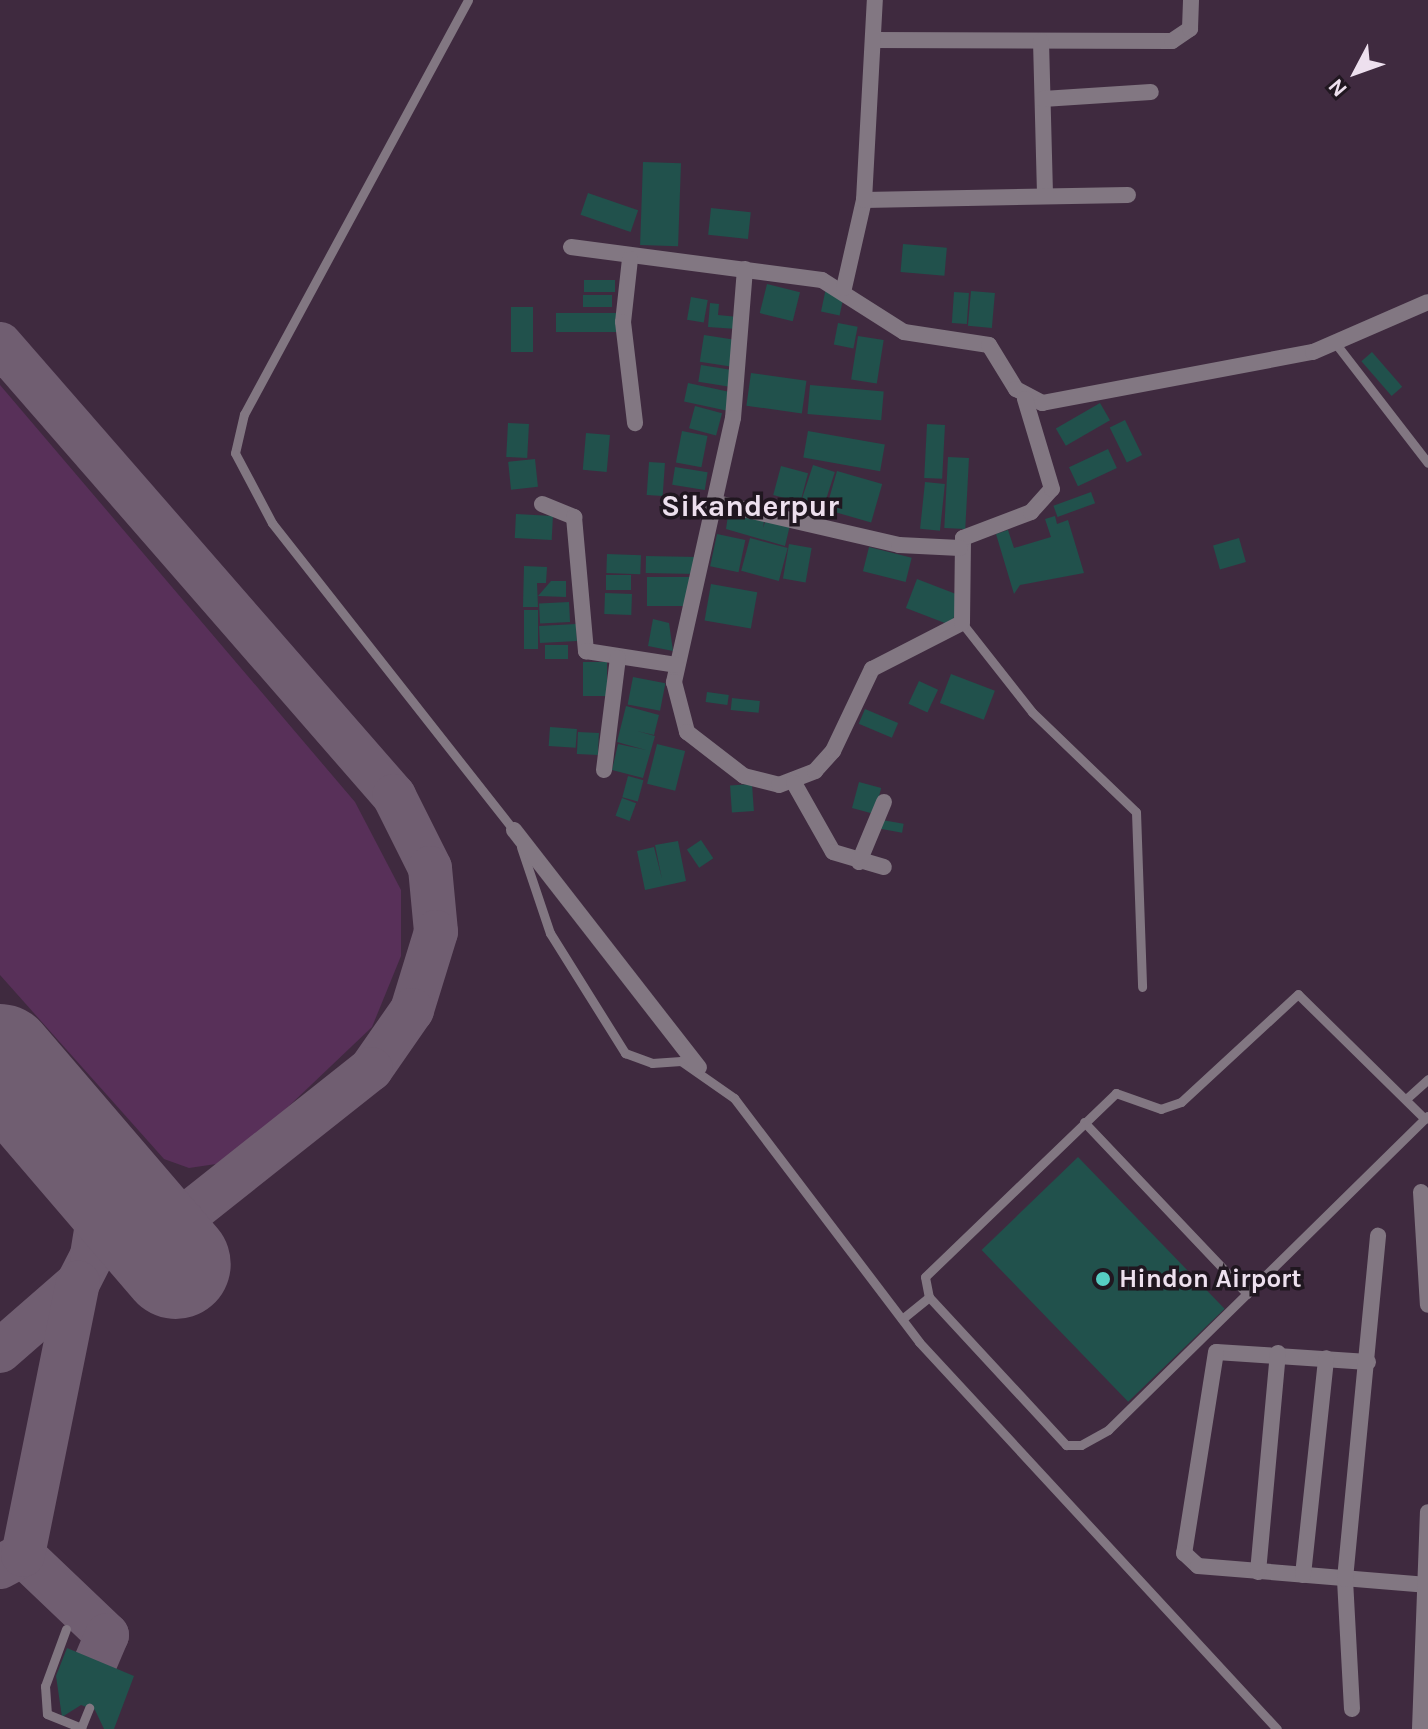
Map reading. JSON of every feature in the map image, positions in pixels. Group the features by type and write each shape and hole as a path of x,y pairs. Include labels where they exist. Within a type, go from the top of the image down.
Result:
{"street":[{"path":"844,288 864,200 875,0"},
{"path":"873,40 1172,41 1190,29 1191,0"},
{"path":"1041,41 1045,196"},
{"path":"1043,99 1151,92"},
{"path":"864,200 1128,195"},
{"path":"571,247 630,259 745,269 844,288 904,332 997,349 1025,399 1050,477 1048,498 1031,512 969,532 960,548 962,623 872,669 826,762 794,783 762,784 696,741 677,707 676,665 717,503 737,391 745,269"},
{"path":"630,259 623,322 635,423"},
{"path":"1025,399 1052,402 1336,344 1428,302"},
{"path":"717,503 899,545 960,548"},
{"path":"542,504 574,517 581,645 618,658 676,665"},
{"path":"604,770 618,658"},
{"path":"794,783 823,840 859,862 884,867"},
{"path":"859,862 884,802"},
{"path":"514,830 699,1068"},
{"path":"1421,1192 1428,1305"},
{"path":"1352,1709 1345,1579 1378,1236"},
{"path":"1368,1362 1224,1349 1212,1360 1184,1553 1198,1566 1426,1585"},
{"path":"1258,1572 1278,1353"},
{"path":"1303,1575 1326,1358"},
{"path":"1420,1729 1428,1512"}],"lane":[{"path":"468,0 244,414 235,453 272,523 514,830 550,933 625,1053 699,1068 734,1098 902,1319 1277,1729"},
{"path":"1336,344 1428,463"},
{"path":"962,623 1032,712 1136,812 1142,987"},
{"path":"1298,994 1427,1118 1108,1430 1081,1445 1066,1445 929,1297 925,1277 1116,1093 1161,1109 1181,1102 1298,994"},
{"path":"1406,1099 1428,1079"},
{"path":"1084,1122 1247,1294"},
{"path":"902,1319 929,1297"},
{"path":"66,1629 45,1686 47,1714 81,1728 89,1708"}],"shaded area":[{"path":"0,385 355,802 401,890 401,956 372,1027 250,1143 216,1164 189,1168 164,1159 0,975"}],"building":[{"path":"643,162 681,163 678,246 640,245"},
{"path":"588,193 638,210 631,232 581,215"},
{"path":"711,208 751,212 748,239 708,235"},
{"path":"903,244 947,248 944,276 901,272"},
{"path":"584,280 615,280 615,292 584,292"},
{"path":"767,284 800,292 793,321 760,313"},
{"path":"826,288 845,292 840,315 821,311"},
{"path":"971,291 995,293 992,328 968,326"},
{"path":"954,292 969,293 967,324 952,323"},
{"path":"583,295 612,295 612,307 583,307"},
{"path":"691,297 708,300 704,323 687,320"},
{"path":"710,303 719,304 718,315 738,317 737,329 708,327"},
{"path":"511,307 533,307 533,352 511,352"},
{"path":"556,313 619,313 619,332 556,332"},
{"path":"838,323 858,327 853,348 834,345"},
{"path":"704,335 735,340 730,367 700,362"},
{"path":"858,336 884,340 877,384 851,379"},
{"path":"1372,352 1402,387 1392,396 1361,361"},
{"path":"701,365 731,370 728,386 698,382"},
{"path":"751,373 806,381 802,413 746,406"},
{"path":"688,383 731,392 727,411 684,402"},
{"path":"810,385 884,391 881,420 807,414"},
{"path":"1100,403 1110,420 1066,446 1056,428"},
{"path":"695,406 722,413 716,435 689,428"},
{"path":"1125,420 1142,455 1127,463 1110,427"},
{"path":"508,423 529,424 527,458 506,457"},
{"path":"927,424 945,425 942,479 924,478"},
{"path":"682,431 708,436 701,467 676,462"},
{"path":"808,431 885,445 880,471 803,458"},
{"path":"586,433 610,435 607,472 583,470"},
{"path":"1108,449 1117,468 1078,486 1069,467"},
{"path":"948,457 969,458 965,529 944,528"},
{"path":"535,459 538,487 511,490 508,462"},
{"path":"649,462 665,463 663,496 647,495"},
{"path":"813,465 835,472 823,509 801,502"},
{"path":"781,466 808,473 800,502 773,495"},
{"path":"675,467 708,472 705,490 672,485"},
{"path":"837,471 882,484 871,522 826,509"},
{"path":"925,482 945,484 940,531 920,529"},
{"path":"1091,492 1095,503 1058,517 1053,506"},
{"path":"729,508 765,515 763,528 766,519 790,525 785,546 726,529"},
{"path":"516,514 553,516 552,540 515,538"},
{"path":"1055,516 1057,524 1068,520 1084,573 1020,585 1014,594 996,534 1008,530 1014,548 1051,537 1045,519"},
{"path":"717,534 745,540 739,572 710,566"},
{"path":"750,538 788,548 779,581 741,571"},
{"path":"1239,538 1246,562 1220,569 1213,545"},
{"path":"789,544 812,548 806,582 783,578"},
{"path":"869,547 912,558 906,582 863,571"},
{"path":"607,554 641,555 640,574 606,573"},
{"path":"646,556 697,557 697,574 646,573"},
{"path":"524,566 547,567 546,583 537,583 538,607 523,607"},
{"path":"606,575 631,575 631,590 606,590"},
{"path":"647,577 690,577 690,606 647,606"},
{"path":"917,579 962,596 951,625 906,608"},
{"path":"551,581 566,581 566,597 538,596"},
{"path":"711,584 757,592 751,629 705,620"},
{"path":"605,593 632,594 631,615 604,614"},
{"path":"569,602 570,622 540,624 539,604"},
{"path":"524,610 538,610 538,649 524,649"},
{"path":"653,619 669,623 673,651 648,646"},
{"path":"576,624 577,641 540,643 539,626"},
{"path":"545,645 568,645 568,659 545,659"},
{"path":"583,662 607,662 607,696 583,696"},
{"path":"951,674 995,691 984,720 940,703"},
{"path":"633,677 665,683 660,711 628,704"},
{"path":"919,681 938,690 927,713 908,704"},
{"path":"707,692 729,695 727,705 706,702"},
{"path":"732,698 760,701 759,713 731,710"},
{"path":"626,706 659,715 654,735 637,731 655,736 643,778 612,770 618,744 646,750 617,742"},
{"path":"865,709 898,723 892,738 859,724"},
{"path":"550,727 577,729 576,748 549,746"},
{"path":"578,732 599,733 598,755 577,754"},
{"path":"657,744 685,751 675,791 647,784"},
{"path":"628,776 643,780 638,801 622,797"},
{"path":"859,782 881,788 874,814 852,808"},
{"path":"752,784 754,811 732,812 730,786"},
{"path":"622,798 636,803 630,821 616,816"},
{"path":"882,820 904,824 902,833 880,829"},
{"path":"701,840 713,858 699,868 687,850"},
{"path":"678,841 686,881 645,890 637,851 654,847 662,879 655,845"},
{"name":"Hindon Airport","path":"1078,1157 1225,1309 1128,1402 982,1250"},
{"path":"67,1648 134,1676 114,1729 104,1729 95,1710 81,1705 62,1717 56,1676"}],"taxiway":[{"path":"0,344 394,796 430,868 436,932 412,1010 371,1069 182,1219 137,1210 116,1194"},
{"path":"0,1351 78,1283 92,1255 100,1206 74,1145"},
{"path":"0,1567 23,1555 78,1283"},
{"path":"23,1555 107,1635 96,1661"}],"runway":[{"path":"0,1059 176,1264"}],"place":[{"name":"Hindon Airport","path":"1103,1279"}],"district":[{"name":"Sikanderpur","path":"750,506"}]}
